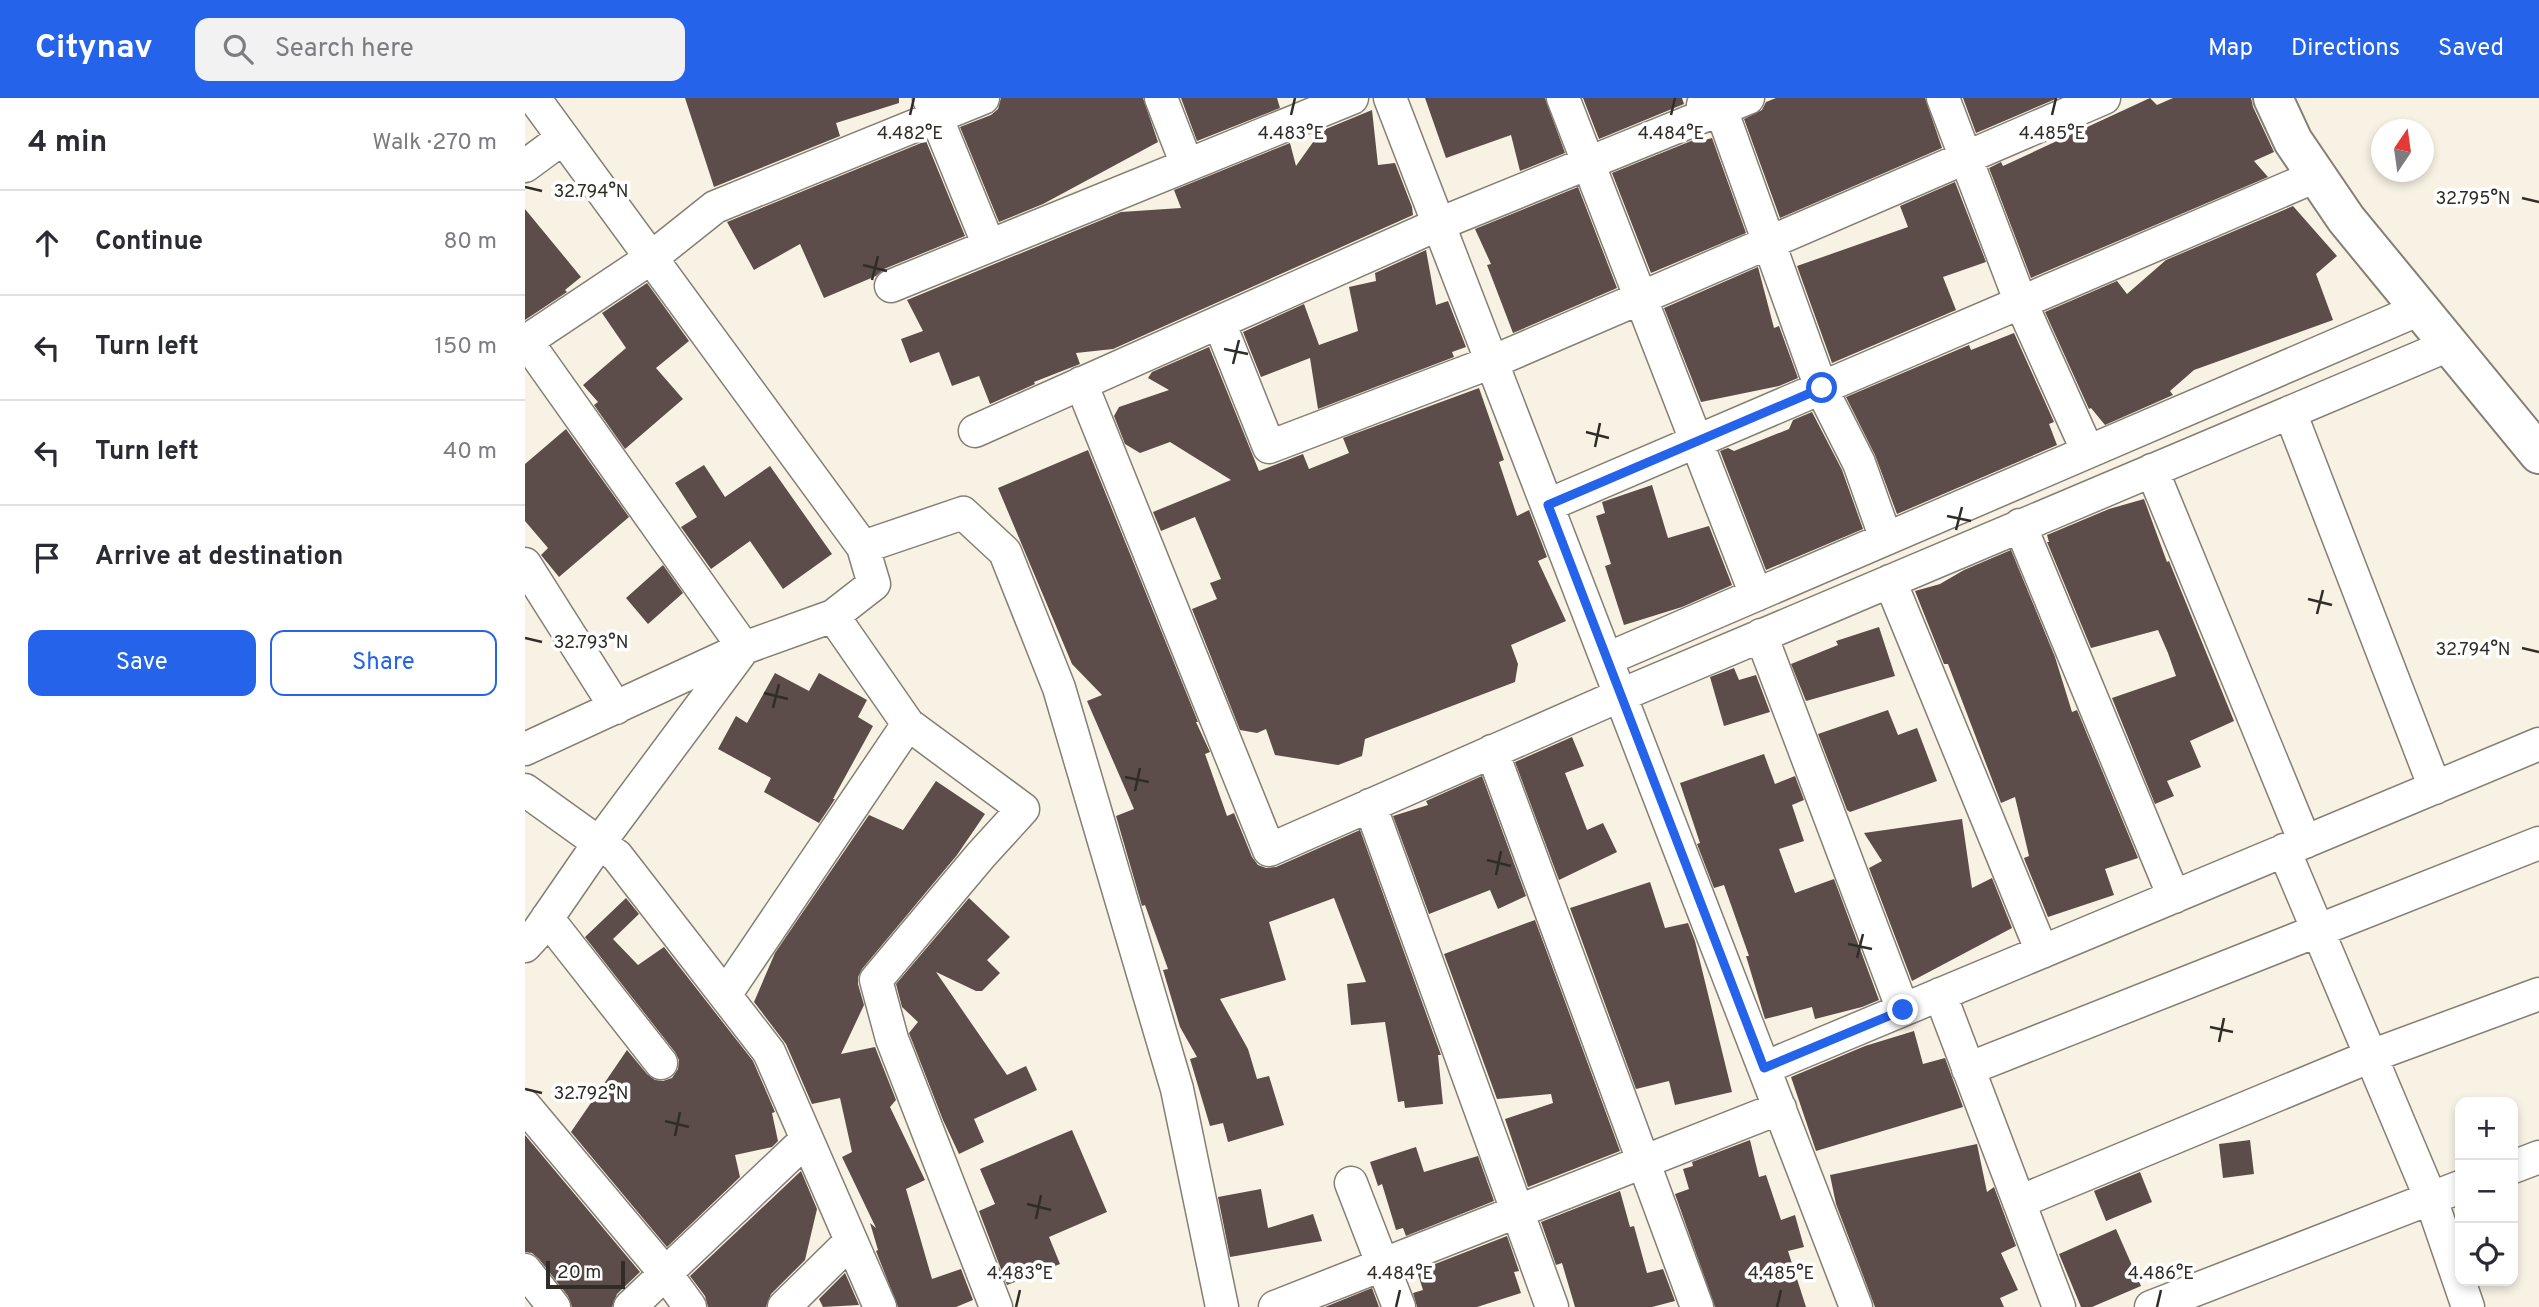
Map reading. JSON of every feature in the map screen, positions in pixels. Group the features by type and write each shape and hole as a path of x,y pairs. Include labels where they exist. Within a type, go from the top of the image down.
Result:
{"street":[{"path":"525,749 744,648 833,616 874,584 863,547 534,98"},
{"path":"744,648 525,341 651,258 715,207 932,108 983,98"},
{"path":"1161,98 1187,165"},
{"path":"891,286 1352,98"},
{"path":"1390,98 1856,1307"},
{"path":"1563,98 1756,595"},
{"path":"1943,98 2021,303 2088,452"},
{"path":"1219,322 1269,447 1492,362 2104,98"},
{"path":"2273,98 2293,141 2346,219 2539,454"},
{"path":"975,431 1439,223 1588,163 1722,102 1822,388 1859,463 1887,539"},
{"path":"932,108 989,246"},
{"path":"525,166 563,138"},
{"path":"1548,505 2316,176"},
{"path":"1607,659 2420,309"},
{"path":"1081,383 1269,849 1761,635 2449,345"},
{"path":"2290,412 2435,788"},
{"path":"2152,470 2295,846 2318,930 2431,1199 2468,1307"},
{"path":"863,547 963,513 1005,552 1059,688 1177,1089 1222,1307"},
{"path":"2020,526 2174,897"},
{"path":"525,564 616,708"},
{"path":"1891,581 2042,952"},
{"path":"833,616 908,724 1023,809 876,980 893,1039 996,1307"},
{"path":"1761,635 1903,1010"},
{"path":"525,946 744,648"},
{"path":"725,995 908,724"},
{"path":"1764,1068 2539,744"},
{"path":"1492,751 1697,1307"},
{"path":"525,790 617,856 769,1052 880,1307"},
{"path":"1370,805 1552,1307"},
{"path":"1968,1069 2539,843"},
{"path":"547,918 661,1063"},
{"path":"2019,1202 2371,1056 2539,993"},
{"path":"1940,994 2059,1307"},
{"path":"525,1106 690,1307"},
{"path":"1275,1307 1780,1108"},
{"path":"630,1307 806,1140"},
{"path":"2518,1165 2539,1157"},
{"path":"1351,1183 1399,1307"},
{"path":"2151,1307 2455,1189"},
{"path":"784,1307 851,1241"},
{"path":"525,1270 554,1307"}],"building":[{"path":"685,98 899,98 899,103 836,123 840,136 714,187"},
{"path":"1001,98 1143,98 1158,142 1043,204 999,222 960,127 991,115 998,109"},
{"path":"1181,98 1277,98 1280,108 1197,141"},
{"path":"1425,98 1545,98 1565,153 1520,171 1511,135 1446,158"},
{"path":"1583,98 1682,98 1684,104 1599,139"},
{"path":"1776,98 1925,98 1942,148 1780,218 1744,119 1762,110 1766,102"},
{"path":"1963,98 2058,98 1976,133"},
{"path":"2150,98 2157,105 2173,98 2251,98 2274,152 2254,161 2268,177 2031,278 1989,168 2001,162 2003,166"},
{"path":"1372,110 1378,165 1395,163 1413,215 1113,349 1076,353 1080,364 1034,382 1035,384 990,404 979,376 952,386 939,352 910,363 901,339 923,331 907,300 1121,212 1181,208 1174,190 1290,143 1296,166 1321,131"},
{"path":"1712,138 1746,233 1651,273 1612,173 1696,139 1697,142"},
{"path":"926,141 965,236 884,269 876,276 824,298 800,244 754,270 727,222"},
{"path":"1955,182 1986,262 1943,277 1956,310 1832,363 1797,266 1908,227 1900,206"},
{"path":"1578,187 1617,288 1513,333 1487,265 1491,264 1475,229"},
{"path":"2293,206 2337,256 2316,274 2333,320 2194,370 2170,391 2173,395 2105,425 2091,408 2089,409 2045,312 2117,281 2127,294 2166,260"},
{"path":"525,209 581,277 565,290 567,292 525,320"},
{"path":"1426,250 1436,305 1448,301 1466,347 1452,352 1454,357 1318,409 1310,358 1261,377 1243,332 1304,304 1319,345 1358,331 1349,287 1376,281 1375,273"},
{"path":"1758,267 1774,328 1779,326 1798,378 1779,386 1701,402 1664,308"},
{"path":"647,283 689,341 656,368 683,399 625,449 594,405 598,402 583,385 626,348 602,313"},
{"path":"2014,333 2054,422 2049,424 2057,445 1897,514 1875,455 1846,397 1969,345 1971,350"},
{"path":"1209,347 1259,471 1303,454 1309,469 1349,453 1343,438 1479,388 1504,460 1499,462 1517,516 1529,510 1547,557 1538,561 1566,621 1511,645 1518,664 1515,682 1365,739 1362,756 1338,765 1275,755 1266,729 1257,733 1240,730 1192,609 1217,599 1210,583 1221,579 1195,517 1161,531 1153,512 1231,480 1170,442 1140,453 1125,444 1114,416 1119,407 1169,390 1148,378 1152,372"},
{"path":"1812,412 1842,470 1863,529 1766,570 1720,451 1728,448 1734,451 1789,429 1793,420"},
{"path":"566,429 629,517 559,577 541,555 548,548 525,521 525,464"},
{"path":"1088,450 1210,752 1205,754 1227,816 1234,813 1252,857 1258,865 1276,867 1360,830 1441,1055 1438,1055 1443,1104 1405,1108 1404,1101 1398,1102 1385,1022 1351,1025 1347,984 1366,982 1334,898 1269,922 1286,980 1220,999 1248,1049 1257,1079 1269,1076 1284,1125 1228,1142 1223,1123 1210,1126 1190,1059 1197,1057 1180,1027 1163,970 1168,969 1145,905 1142,906 1116,816 1134,809 1087,701 1102,695 1072,664 998,488"},
{"path":"704,465 725,497 770,466 832,554 783,589 750,541 711,569 681,527 697,517 675,483"},
{"path":"1652,485 1668,538 1709,526 1732,585 1682,607 1624,625 1605,566 1611,564 1596,516 1605,513 1602,502"},
{"path":"2144,499 2167,562 2169,561 2234,721 2190,741 2201,767 2167,781 2174,796 2155,804 2112,698 2176,676 2168,653 2158,630 2091,648 2047,542 2047,535 2109,509"},
{"path":"2011,550 2055,657 2072,712 2077,710 2138,858 2105,869 2114,895 2048,917 2024,858 2029,856 2015,797 2001,803 1948,664 1944,664 1915,591 1940,584 1964,570"},
{"path":"663,565 683,593 648,624 626,598"},
{"path":"1879,627 1895,676 1806,701 1791,664 1838,645 1836,641"},
{"path":"1734,668 1739,680 1756,675 1770,712 1724,726 1710,677"},
{"path":"775,673 809,691 819,673 867,700 858,717 873,726 835,799 819,823 764,792 771,778 718,749 736,716 747,723"},
{"path":"1888,710 1898,735 1917,728 1937,781 1850,812 1818,734"},
{"path":"1572,737 1584,766 1565,773 1587,830 1603,823 1617,852 1559,880 1515,762"},
{"path":"1764,754 1775,784 1795,776 1804,800 1792,805 1804,841 1779,849 1795,893 1834,879 1879,1000 1815,1019 1812,1007 1765,1019 1746,956 1749,956 1724,885 1714,888 1697,844 1700,843 1680,783"},
{"path":"1482,776 1526,896 1498,909 1490,890 1429,914 1393,816 1428,805 1426,801"},
{"path":"936,781 985,814 957,855 862,969 858,984 864,1005 841,1054 875,1047 896,1100 890,1107 925,1180 906,1189 932,1279 961,1269 973,1300 956,1307 898,1307 876,1251 878,1250 870,1223 876,1228 842,1157 852,1152 840,1098 812,1104 786,1044 754,1002 775,953 869,815 903,830"},
{"path":"1962,819 1972,888 1992,878 2012,928 1912,981 1869,868 1882,861 1864,833"},
{"path":"1650,882 1665,928 1688,923 1695,941 1732,1092 1675,1105 1669,1081 1636,1089 1570,908"},
{"path":"626,898 639,914 613,939 638,965 664,947 753,1061 775,1112 772,1113 778,1141 772,1147 735,1155 740,1177 667,1247 571,1132 627,1050 655,1080 672,1078 678,1069 679,1060 675,1052 585,937"},
{"path":"969,898 1010,937 987,960 1000,973 982,991 976,991 936,972 1007,1075 1026,1066 1037,1090 974,1119 984,1142 959,1154 909,1033 918,1022 902,1007 896,984"},
{"path":"1535,920 1620,1151 1528,1187 1505,1119 1553,1103 1551,1094 1497,1099 1444,954"},
{"path":"1914,1031 1923,1064 1945,1058 1963,1107 1816,1151 1791,1077 1865,1046"},
{"path":"1072,1130 1107,1212 1049,1237 1060,1264 1007,1285 979,1211 995,1204 980,1169"},
{"path":"525,1135 640,1272 617,1294 612,1307 572,1307 568,1296 539,1259 532,1253 525,1252"},
{"path":"1750,1140 1759,1177 1766,1175 1781,1220 1795,1215 1804,1247 1788,1251 1806,1307 1715,1307 1675,1194 1689,1189 1683,1169 1693,1166 1692,1162"},
{"path":"2250,1140 2254,1174 2223,1178 2219,1144"},
{"path":"1977,1144 1987,1192 1994,1187 2016,1246 2001,1253 2018,1290 2000,1298 2004,1307 1875,1307 1836,1204 1830,1175"},
{"path":"1416,1147 1424,1172 1478,1156 1494,1201 1406,1236 1403,1228 1396,1230 1382,1184 1378,1186 1370,1162"},
{"path":"801,1171 817,1209 805,1260 771,1294 766,1307 708,1307 705,1296 690,1276"},
{"path":"2140,1172 2152,1202 2106,1221 2094,1191"},
{"path":"1261,1189 1268,1228 1313,1214 1322,1241 1230,1257 1218,1197"},
{"path":"1620,1191 1630,1227 1634,1226 1647,1273 1663,1269 1675,1301 1652,1307 1575,1307 1562,1263 1556,1265 1541,1222"},
{"path":"2116,1229 2141,1286 2092,1307 2081,1307 2059,1254"},
{"path":"1507,1236 1519,1271 1514,1272 1521,1293 1477,1307 1417,1307 1413,1293 1423,1290 1417,1271"},
{"path":"845,1273 859,1305 823,1307 819,1299"},
{"path":"1372,1288 1379,1307 1325,1307"}],"route":[{"path":"1822,388 1548,505 1764,1068 1903,1010"}]}
